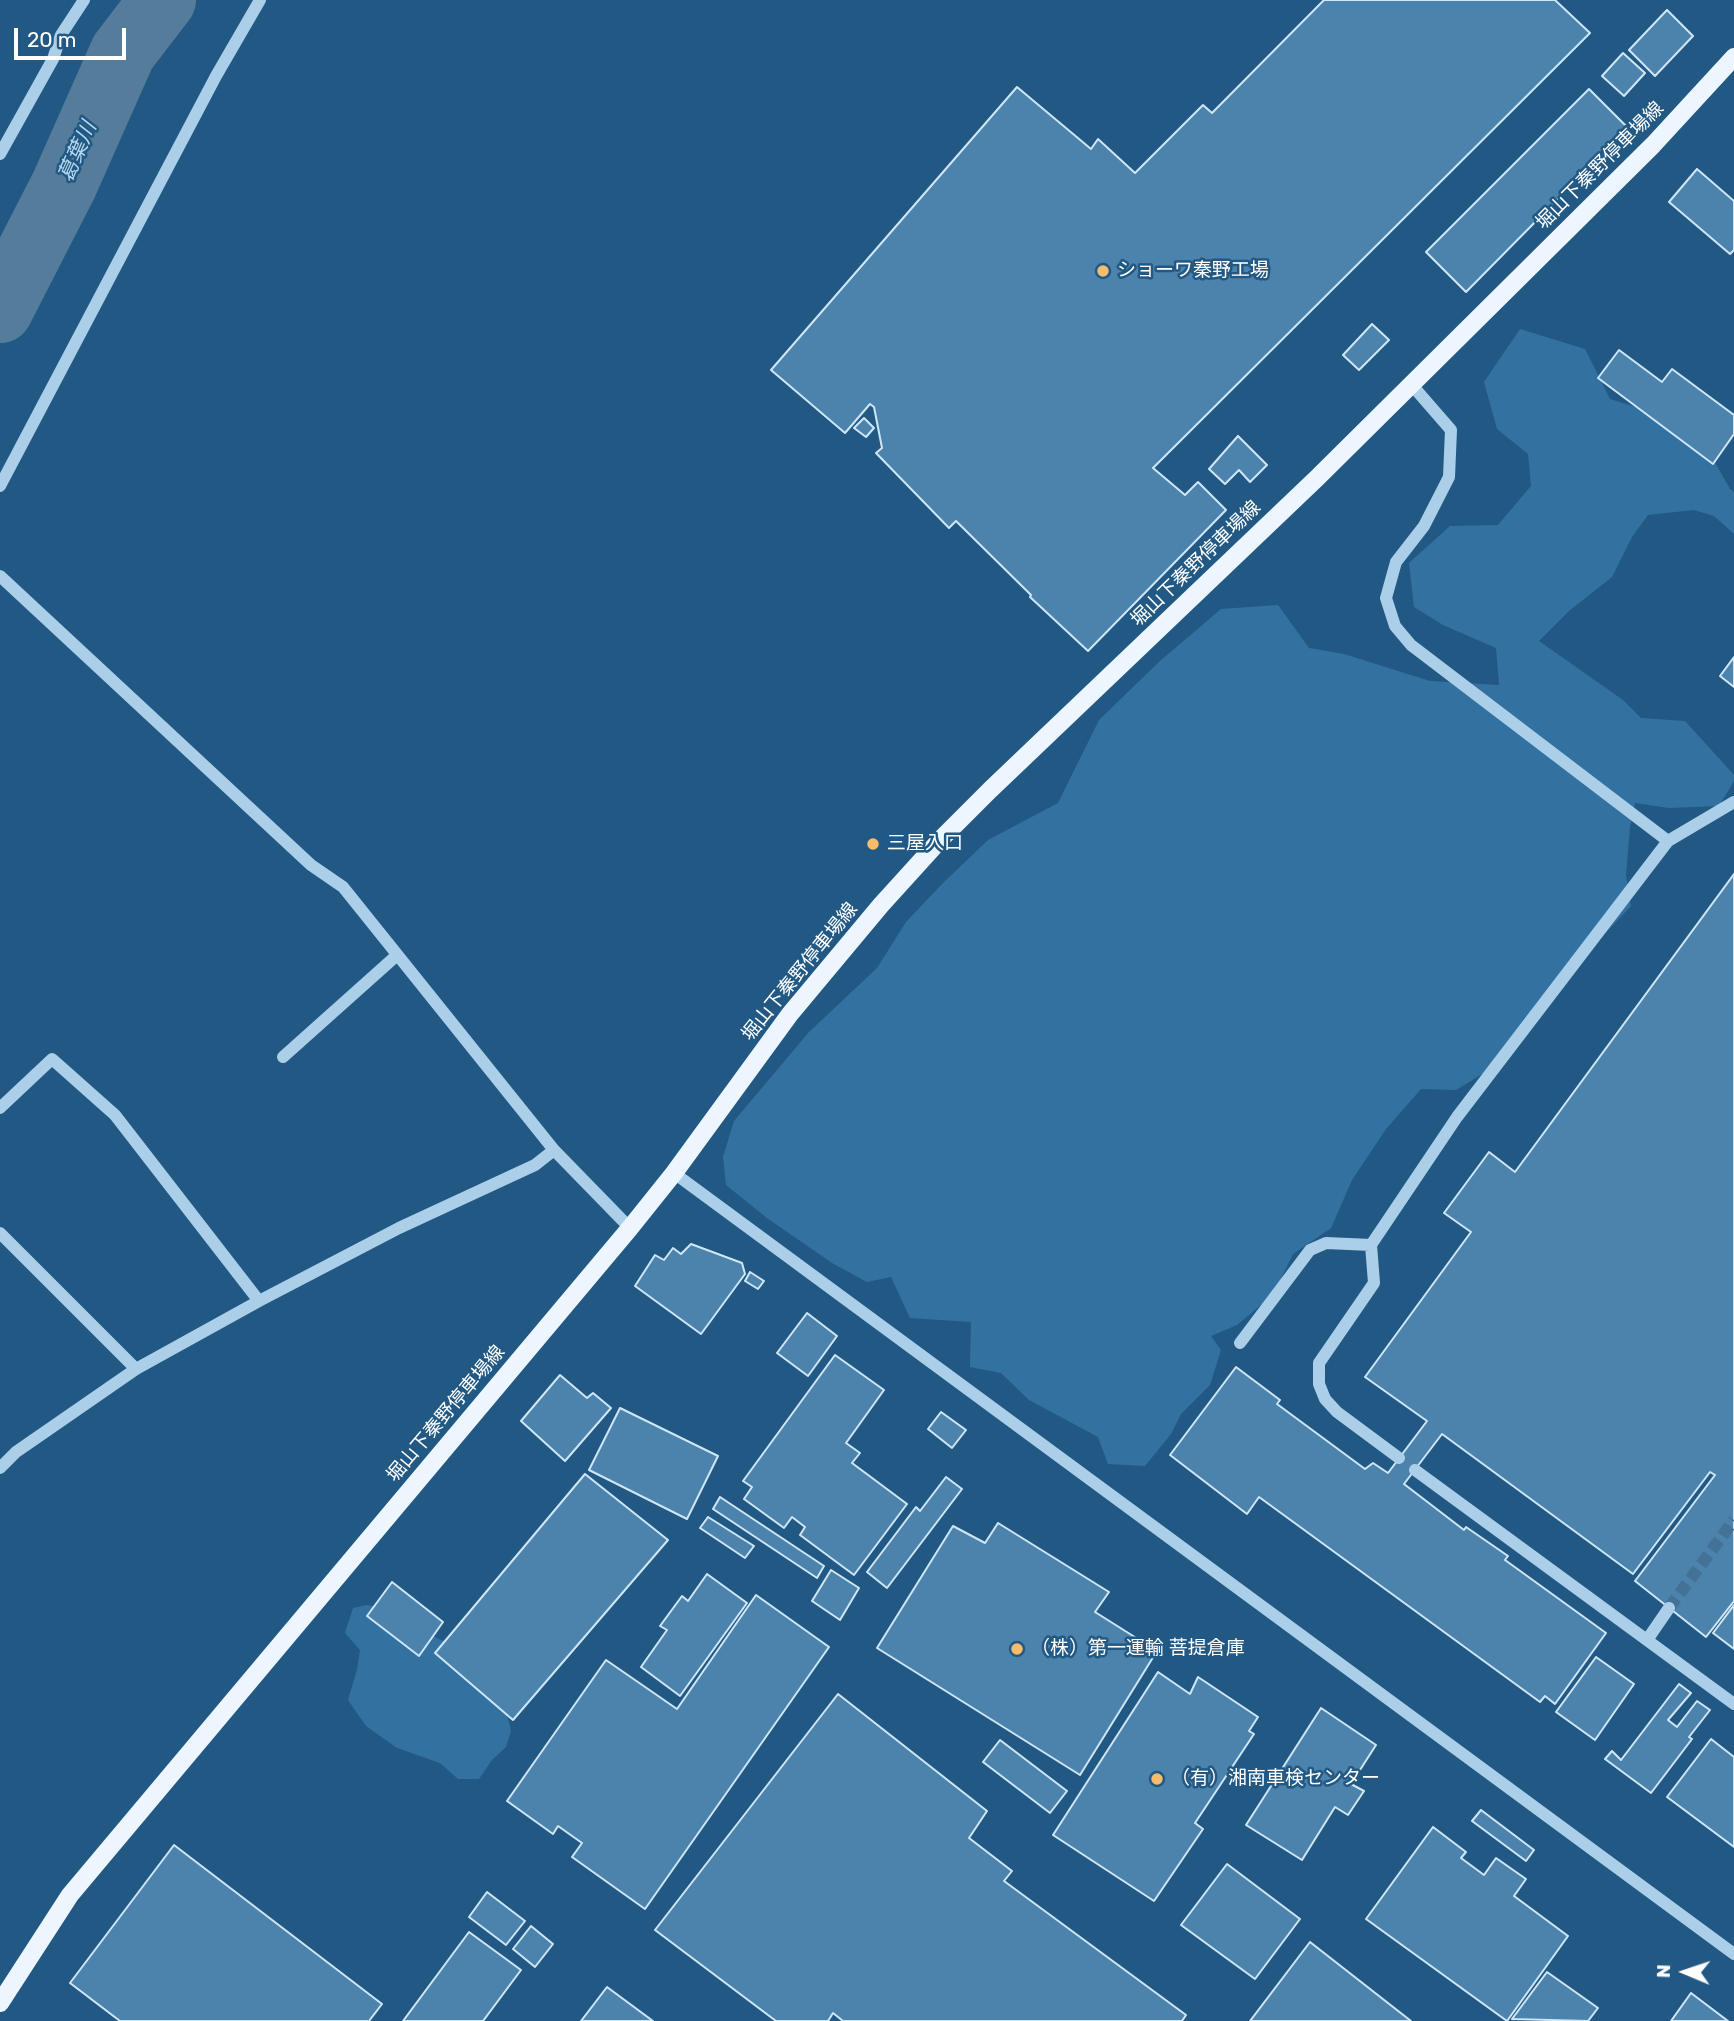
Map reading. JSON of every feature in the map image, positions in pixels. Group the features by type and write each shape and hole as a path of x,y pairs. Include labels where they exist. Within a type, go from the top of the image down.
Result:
{"main road":[{"name":"堀山下秦野停車場線","path":"0,2003 69,1895 630,1228 674,1173 790,1014 881,905 940,840 1411,384 1653,145 1734,57"}],"street":[{"path":"0,154 53,59 61,35 85,0"},
{"path":"0,486 216,76 260,0"},
{"path":"1411,384 1451,430 1449,477 1424,526 1396,562 1386,598 1395,626 1411,645 1668,841"},
{"path":"0,576 311,865 344,887 396,956 554,1150 630,1228"},
{"path":"1399,1458 1337,1412 1325,1399 1318,1384 1319,1363 1374,1283 1371,1245 1457,1117 1668,841 1734,802"},
{"path":"284,1057 396,956"},
{"path":"0,1108 52,1059 115,1115 259,1301"},
{"path":"0,1468 16,1452 136,1369 399,1228 535,1166 554,1150"},
{"path":"674,1173 1734,1954"},
{"path":"0,1233 136,1369"},
{"path":"1240,1343 1310,1250 1326,1243 1371,1245"},
{"path":"1415,1470 1734,1703"},
{"path":"1647,1640 1670,1608"}],"shaded area":[{"path":"1520,329 1585,349 1610,399 1655,413 1709,452 1734,492 1734,534 1714,516 1694,510 1648,515 1632,537 1612,577 1569,611 1539,641 1623,700 1641,718 1685,721 1734,775 1734,781 1719,806 1669,808 1635,803 1626,875 1631,906 1580,960 1500,1063 1456,1090 1421,1089 1386,1129 1352,1180 1331,1228 1293,1254 1273,1295 1237,1325 1211,1336 1221,1350 1210,1385 1181,1414 1171,1434 1145,1466 1108,1464 1098,1437 1029,1400 1001,1373 970,1367 971,1322 910,1318 891,1277 867,1282 832,1263 767,1218 726,1185 723,1157 734,1121 809,1032 877,968 906,922 942,884 988,840 1058,803 1099,720 1160,661 1221,609 1278,605 1309,648 1344,654 1430,681 1499,685 1496,648 1443,625 1414,607 1409,563 1450,526 1498,525 1531,486 1528,454 1497,429 1484,382"},
{"path":"367,1605 390,1609 421,1630 451,1645 502,1693 511,1731 506,1747 492,1760 479,1779 458,1779 440,1763 397,1748 366,1726 348,1700 360,1650 345,1633 353,1608"}],"building":[{"name":"ショーワ秦野工場","path":"1324,0 1555,0 1590,33 1153,468 1185,495 1198,482 1226,510 1088,651 1030,597 1031,595 956,521 949,528 876,453 882,448 874,407 870,404 845,433 771,370 1017,87 1091,149 1098,139 1135,173 1203,105 1212,113"},
{"path":"1667,10 1693,36 1655,76 1629,50"},
{"path":"1623,53 1645,73 1624,96 1602,76"},
{"path":"1589,89 1628,128 1466,292 1426,252"},
{"path":"1697,169 1734,201 1734,250 1730,254 1669,202"},
{"path":"1372,324 1389,340 1359,370 1343,355"},
{"path":"1619,350 1662,382 1672,369 1734,415 1734,434 1713,464 1598,378"},
{"path":"864,418 874,428 866,437 854,428"},
{"path":"1238,436 1267,465 1250,482 1239,470 1225,484 1209,469"},
{"path":"1734,657 1734,687 1720,676"},
{"path":"1734,874 1734,1601 1706,1637 1635,1581 1715,1475 1710,1472 1633,1574 1442,1434 1404,1484 1464,1530 1466,1527 1508,1556 1505,1560 1606,1633 1555,1704 1545,1696 1540,1702 1259,1497 1247,1514 1170,1455 1236,1367 1280,1400 1277,1404 1365,1469 1373,1463 1388,1473 1427,1421 1365,1377 1471,1232 1444,1213 1489,1152 1515,1172"},
{"path":"691,1244 742,1263 745,1274 701,1334 635,1286 655,1255 664,1260 673,1248 681,1254"},
{"path":"750,1272 764,1281 758,1289 745,1281"},
{"path":"807,1313 837,1336 808,1376 777,1353"},
{"path":"835,1355 884,1390 846,1443 860,1453 852,1463 907,1504 854,1575 800,1535 805,1527 792,1517 784,1528 744,1499 752,1487 743,1481"},
{"path":"560,1375 587,1398 593,1393 611,1408 565,1461 521,1421"},
{"path":"620,1408 718,1456 687,1519 589,1470"},
{"path":"941,1412 966,1430 952,1448 928,1429"},
{"path":"585,1474 668,1540 513,1720 435,1653"},
{"path":"946,1477 962,1489 887,1588 867,1572 916,1507 920,1511"},
{"path":"720,1497 824,1566 817,1578 713,1509"},
{"path":"708,1517 754,1546 745,1558 700,1528"},
{"name":"（株）第一運輸 菩提倉庫","path":"998,1523 1109,1592 1095,1612 1157,1651 1080,1775 877,1648 953,1526 985,1543"},
{"path":"831,1570 859,1588 840,1620 812,1601"},
{"path":"707,1574 747,1603 680,1696 641,1667 667,1630 660,1626 682,1596 688,1601"},
{"path":"392,1582 443,1622 419,1656 367,1616"},
{"path":"756,1595 829,1647 645,1909 572,1857 582,1843 558,1826 553,1834 507,1801 606,1660 677,1709"},
{"path":"1734,1605 1734,1649 1713,1633"},
{"path":"1596,1657 1634,1684 1595,1740 1556,1712"},
{"name":"（有）湘南車検センター","path":"1158,1672 1190,1694 1198,1677 1258,1717 1249,1731 1254,1734 1195,1823 1203,1829 1154,1901 1053,1835"},
{"path":"1679,1684 1691,1693 1668,1720 1677,1727 1697,1701 1710,1710 1689,1737 1692,1739 1651,1793 1605,1759 1612,1751 1621,1760"},
{"path":"838,1694 987,1811 969,1838 1012,1871 1004,1881 1186,2015 1182,2021 843,2021 833,2013 828,2021 776,2021 655,1930"},
{"path":"1321,1708 1376,1745 1351,1784 1364,1791 1348,1815 1335,1807 1302,1860 1246,1825"},
{"path":"1711,1739 1734,1757 1734,1847 1667,1797"},
{"path":"1000,1740 1067,1791 1050,1813 983,1762"},
{"path":"1481,1810 1534,1850 1526,1861 1472,1821"},
{"path":"1433,1827 1466,1852 1461,1858 1484,1875 1496,1858 1526,1879 1514,1896 1568,1936 1507,2021 1366,1919"},
{"path":"174,1845 382,2004 369,2021 120,2021 70,1983"},
{"path":"1227,1864 1300,1919 1255,1979 1181,1925"},
{"path":"487,1892 525,1921 506,1945 469,1917"},
{"path":"531,1926 553,1944 535,1967 513,1949"},
{"path":"469,1932 521,1970 483,2021 403,2021"},
{"path":"1310,1942 1411,2021 1250,2021"},
{"path":"1547,1972 1598,2008 1588,2021 1512,2019"},
{"path":"607,1987 653,2021 581,2021"},
{"path":"1691,1993 1728,2021 1671,2021"}],"waterway":[{"name":"葛葉川","path":"0,310 64,185 123,52 163,0"}],"tunnel":[{"path":"1669,1608 1734,1520"}],"place":[{"name":"ショーワ秦野工場","path":"1103,271"},
{"name":"三屋入口","path":"873,844"},
{"name":"（株）第一運輸 菩提倉庫","path":"1017,1649"},
{"name":"（有）湘南車検センター","path":"1157,1779"}]}
